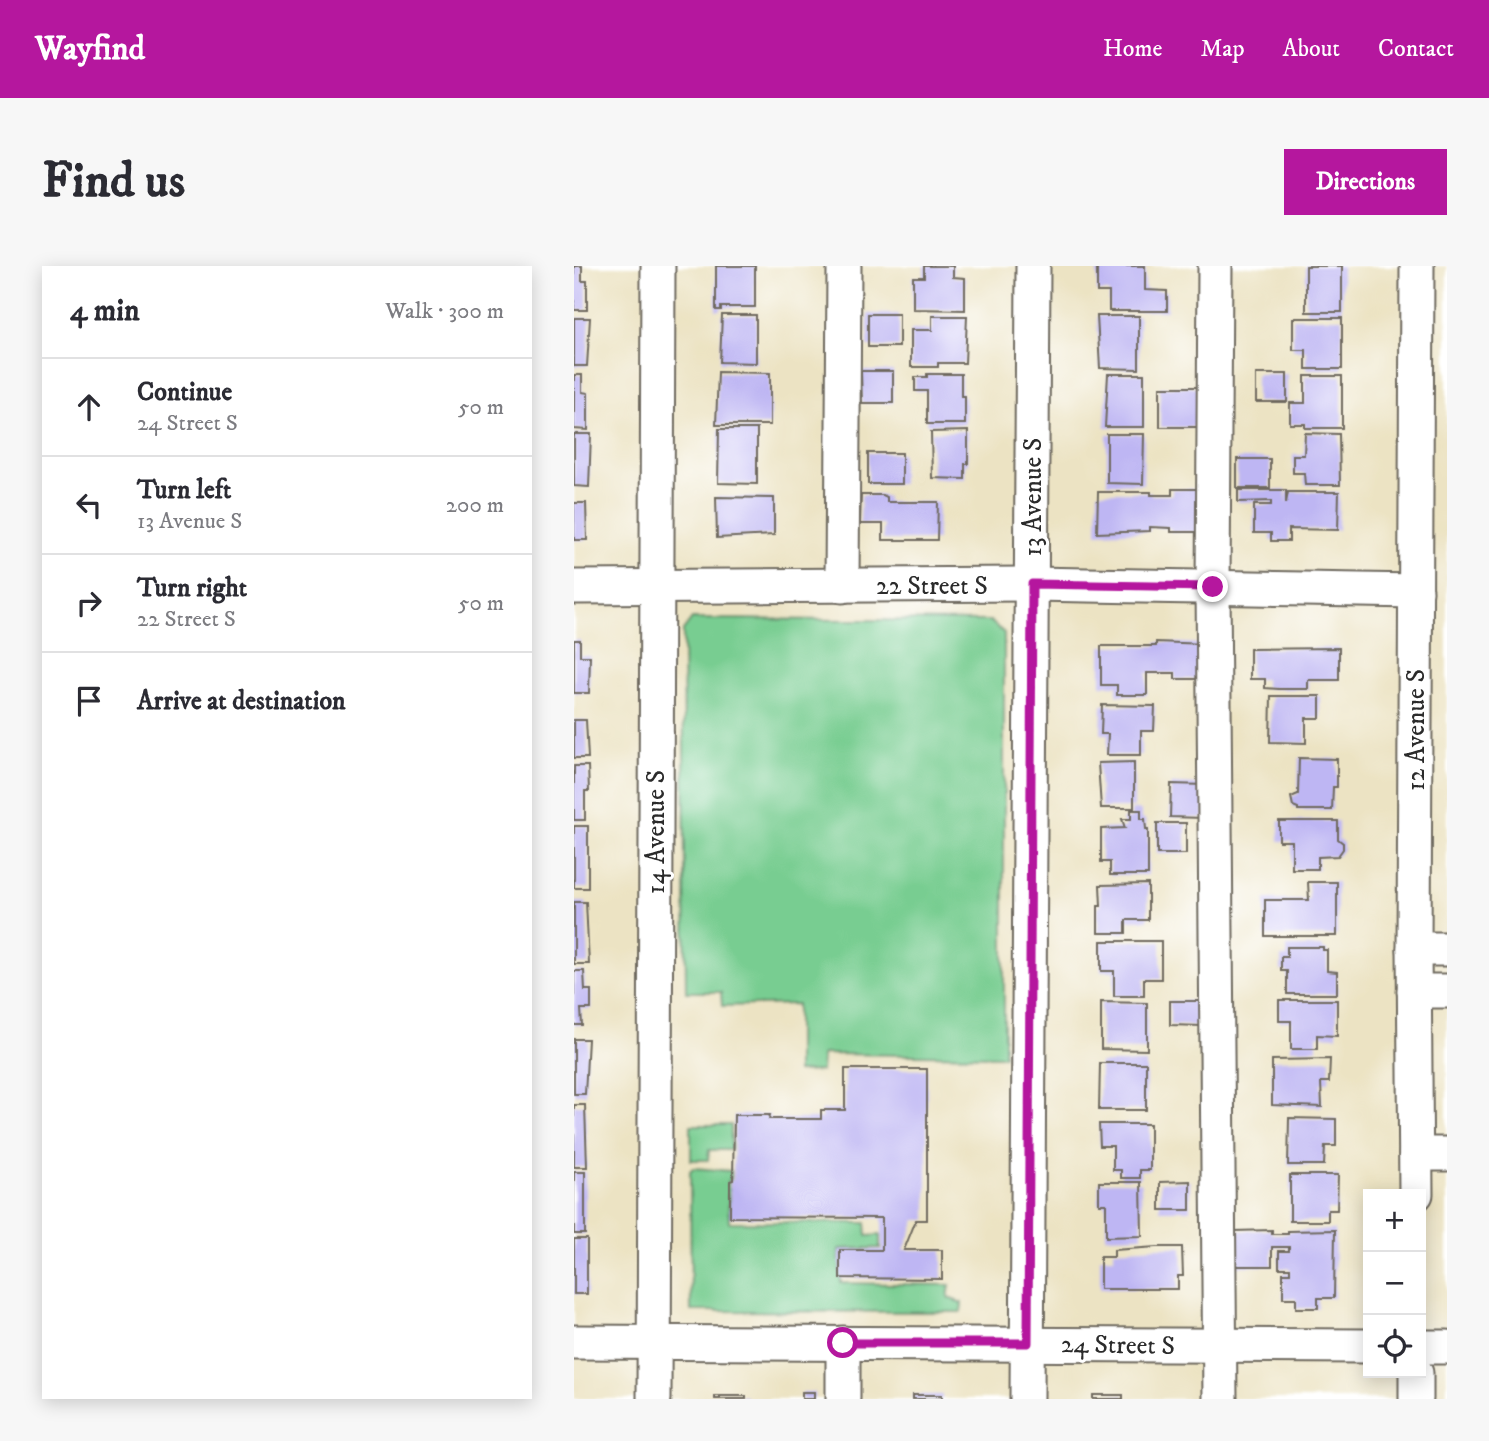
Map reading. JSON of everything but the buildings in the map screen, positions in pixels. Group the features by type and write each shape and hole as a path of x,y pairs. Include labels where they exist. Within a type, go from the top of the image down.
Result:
{"street":[{"name":"14 Avenue S","path":"654,1399 658,266"},
{"path":"842,586 844,266"},
{"name":"13 Avenue S","path":"1027,1399 1033,266"},
{"path":"1216,266 1213,587 1220,1399"},
{"name":"12 Avenue S","path":"1417,266 1414,991 1432,1154 1418,1189"},
{"name":"22 Street S","path":"574,587 1032,584 1416,591"},
{"path":"1414,949 1447,949"},
{"path":"1414,991 1447,991"},
{"name":"24 Street S","path":"574,1342 1363,1346"},
{"path":"843,1343 843,1399"},
{"path":"1426,1347 1447,1347"},
{"path":"1416,1378 1416,1399"}],"green space":[{"path":"692,619 990,621 1004,633 1004,1056 822,1054 821,1071 797,1072 797,1004 722,1006 721,992 686,992 683,631"},
{"path":"691,1125 731,1125 731,1150 709,1150 708,1160 691,1160"},
{"path":"693,1168 731,1171 731,1179 728,1180 729,1222 866,1223 867,1236 880,1235 880,1248 839,1249 841,1283 950,1285 948,1298 962,1303 961,1312 691,1311 690,1171"}],"route":[{"path":"843,1343 1028,1343 1032,584 1213,587"}]}
